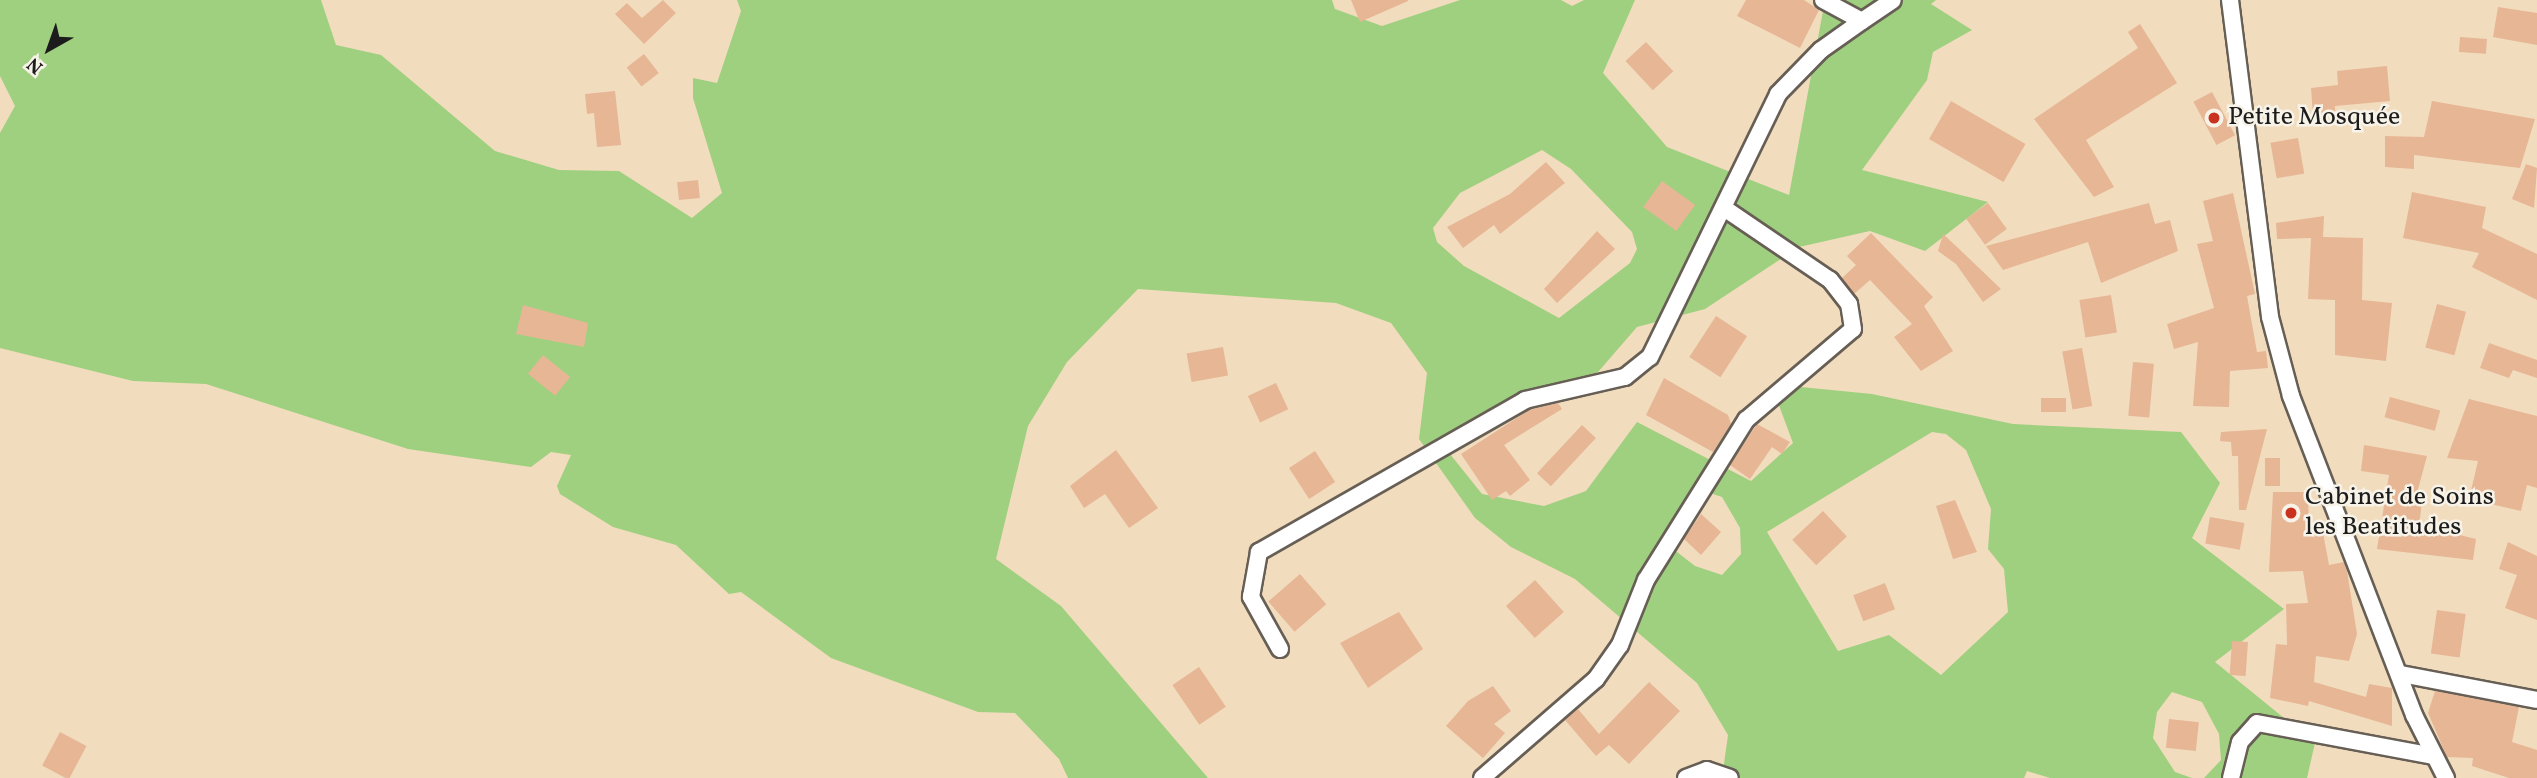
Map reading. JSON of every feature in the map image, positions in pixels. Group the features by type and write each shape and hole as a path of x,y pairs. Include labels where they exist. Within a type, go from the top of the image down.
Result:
{"street":[{"path":"1823,0 1862,20"},
{"path":"1280,649 1251,597 1259,552 1525,400 1625,377 1650,356 1671,324 1778,94 1821,50 1893,0"},
{"path":"2230,0 2270,317 2291,396 2433,756 2446,778"},
{"path":"1482,778 1596,679 1620,645 1646,580 1746,420 1853,329 1849,303 1830,280 1724,208"},
{"path":"2401,674 2537,700"},
{"path":"2231,778 2240,743 2257,723 2433,756"},
{"path":"1686,778 1707,770 1730,778"}],"green space":[{"path":"0,0 321,0 336,45 381,55 495,151 559,170 619,171 692,218 722,193 693,98 693,78 717,83 741,11 737,0 1332,0 1335,9 1382,26 1460,0 1561,0 1572,6 1584,0 1635,0 1603,73 1667,147 1789,195 1825,0 1936,0 1931,4 1972,30 1933,52 1927,80 1862,170 1988,202 1925,251 1870,231 1799,247 1705,309 1637,327 1598,372 1450,454 1482,494 1544,506 1586,491 1637,422 1751,481 1793,443 1771,384 1872,394 2013,424 2181,432 2220,483 2192,538 2284,609 2215,662 2315,743 2307,778 2204,778 2221,760 2219,734 2202,702 2172,692 2157,712 2153,738 2175,772 2192,778 2050,778 2027,771 2024,778 1722,778 1728,735 1697,683 1575,579 1511,547 1475,518 1419,439 1427,373 1391,323 1336,303 1138,289 1067,362 1028,426 996,559 1061,606 1208,778 1068,778 1059,759 1015,713 978,712 831,658 741,592 729,594 676,545 613,527 560,494 557,486 571,455 551,452 531,467 408,449 206,384 133,381 0,348 0,133 15,106 0,76","holes":["1542,150 1571,169 1632,232 1637,249 1630,263 1559,318 1464,266 1437,242 1433,228 1460,193","1932,432 1946,434 1966,450 1991,509 1988,549 2004,569 2008,612 1941,675 1889,635 1838,651 1767,532","1692,487 1722,497 1740,528 1741,554 1722,575 1695,566 1663,541"]}],"building":[{"path":"663,0 676,13 644,44 615,14 627,3 642,18"},
{"path":"1351,0 1408,0 1408,1 1360,22"},
{"path":"1746,0 1804,0 1819,10 1800,48 1737,16"},
{"path":"2498,7 2537,13 2537,45 2493,37"},
{"path":"2140,24 2177,83 2086,140 2114,187 2094,197 2034,119 2138,48 2128,32"},
{"path":"2460,37 2487,39 2486,54 2459,52"},
{"path":"1646,42 1673,71 1653,90 1626,61"},
{"path":"644,54 659,73 641,86 627,68"},
{"path":"2387,66 2390,101 2335,106 2335,114 2313,116 2311,88 2338,85 2337,71"},
{"path":"615,91 621,145 597,147 594,113 587,114 585,94"},
{"name":"Petite Mosquée","path":"2212,92 2235,135 2216,145 2193,102"},
{"path":"1951,101 2025,144 2003,182 1929,139"},
{"path":"2432,101 2535,119 2520,168 2414,155 2414,169 2385,167 2385,136 2424,137"},
{"path":"2298,138 2304,173 2277,178 2270,143"},
{"path":"1546,162 1565,183 1500,234 1494,225 1463,248 1447,227 1510,194"},
{"path":"2526,164 2537,168 2534,208 2512,199"},
{"path":"698,180 700,198 679,200 677,182"},
{"path":"1662,181 1695,205 1676,231 1643,207"},
{"path":"2412,192 2486,207 2482,228 2537,254 2537,300 2472,267 2479,253 2403,238"},
{"path":"2233,193 2255,294 2247,296 2257,352 2266,351 2268,368 2230,371 2229,407 2193,406 2198,342 2174,349 2167,324 2214,308 2197,244 2213,241 2203,201"},
{"path":"1988,203 2007,229 1985,245 1966,219"},
{"path":"2149,203 2155,224 2170,220 2178,251 2101,283 2088,242 2003,270 1986,246"},
{"path":"2324,216 2323,237 2363,238 2362,300 2392,303 2386,361 2335,355 2335,300 2308,299 2311,238 2277,239 2276,223"},
{"path":"1597,231 1615,249 1557,303 1544,289"},
{"path":"1871,233 1933,297 1924,306 1953,351 1921,371 1894,337 1912,324 1870,280 1854,294 1842,278 1856,265 1847,256"},
{"path":"1943,234 2001,289 1983,302 1956,264 1938,251"},
{"path":"2111,295 2117,333 2085,338 2079,300"},
{"path":"2437,304 2466,312 2454,355 2425,347"},
{"path":"523,305 588,323 584,347 516,334"},
{"path":"1716,316 1747,336 1720,377 1689,357"},
{"path":"2489,343 2537,360 2537,378 2513,370 2509,378 2480,368"},
{"path":"1223,347 1228,376 1192,382 1187,353"},
{"path":"2082,348 2092,406 2073,410 2062,351"},
{"path":"543,355 570,377 555,396 528,374"},
{"path":"2133,362 2154,364 2149,418 2128,416"},
{"path":"1664,378 1728,415 1731,424 1713,452 1646,415"},
{"path":"1276,383 1288,409 1260,422 1248,396"},
{"path":"2390,397 2440,410 2435,431 2385,417"},
{"path":"2041,398 2066,398 2066,412 2041,412"},
{"path":"2469,399 2537,416 2537,488 2527,485 2521,511 2469,499 2478,461 2447,458"},
{"path":"1558,403 1562,409 1504,445 1530,480 1510,496 1506,491 1492,500 1461,454 1529,410"},
{"path":"1757,424 1790,442 1782,454 1772,447 1750,479 1730,465"},
{"path":"1582,425 1596,438 1551,486 1537,473"},
{"path":"2267,429 2246,510 2239,510 2238,456 2232,456 2231,442 2220,441 2221,432"},
{"path":"2364,445 2427,456 2417,493 2423,494 2418,534 2443,531 2476,539 2473,560 2377,549 2389,475 2361,471"},
{"path":"1116,450 1158,508 1129,528 1105,494 1084,508 1070,486"},
{"path":"1315,451 1335,482 1309,499 1289,468"},
{"path":"2265,458 2280,458 2280,486 2265,486"},
{"path":"2273,492 2308,492 2309,536 2323,533 2329,565 2344,562 2347,571 2357,634 2349,661 2316,656 2314,682 2366,697 2369,684 2392,688 2392,726 2309,701 2308,706 2270,698 2276,644 2287,645 2286,604 2308,603 2303,571 2269,572"},
{"path":"1955,500 1977,552 1953,559 1936,506"},
{"path":"1823,511 1847,537 1816,565 1792,540"},
{"path":"1701,514 1721,532 1701,555 1684,539"},
{"path":"2210,517 2244,523 2240,550 2205,544"},
{"path":"2508,542 2537,556 2537,620 2505,608 2517,575 2499,569"},
{"path":"1300,574 1326,604 1295,632 1268,602"},
{"path":"1535,580 1564,612 1535,638 1506,606"},
{"path":"1885,583 1895,609 1863,621 1853,595"},
{"path":"2437,610 2466,614 2460,658 2431,654"},
{"path":"1399,612 1423,649 1368,688 1340,643"},
{"path":"2232,641 2248,642 2246,676 2230,675"},
{"path":"1199,667 1226,707 1199,725 1172,685"},
{"path":"1649,682 1680,711 1629,764 1609,745 1596,756 1565,720 1578,709 1599,734"},
{"path":"1493,686 1511,711 1494,724 1505,733 1483,758 1446,726 1468,701"},
{"path":"2435,691 2519,707 2512,742 2537,750 2537,778 2509,778 2472,766 2473,758 2447,757 2428,713"},
{"path":"2169,719 2199,722 2196,751 2166,748"},
{"path":"60,732 86,746 70,778 42,766"}],"place":[{"name":"Petite Mosquée","path":"2214,118"},
{"name":"Cabinet de Soins les Beatitudes","path":"2291,513"}]}
